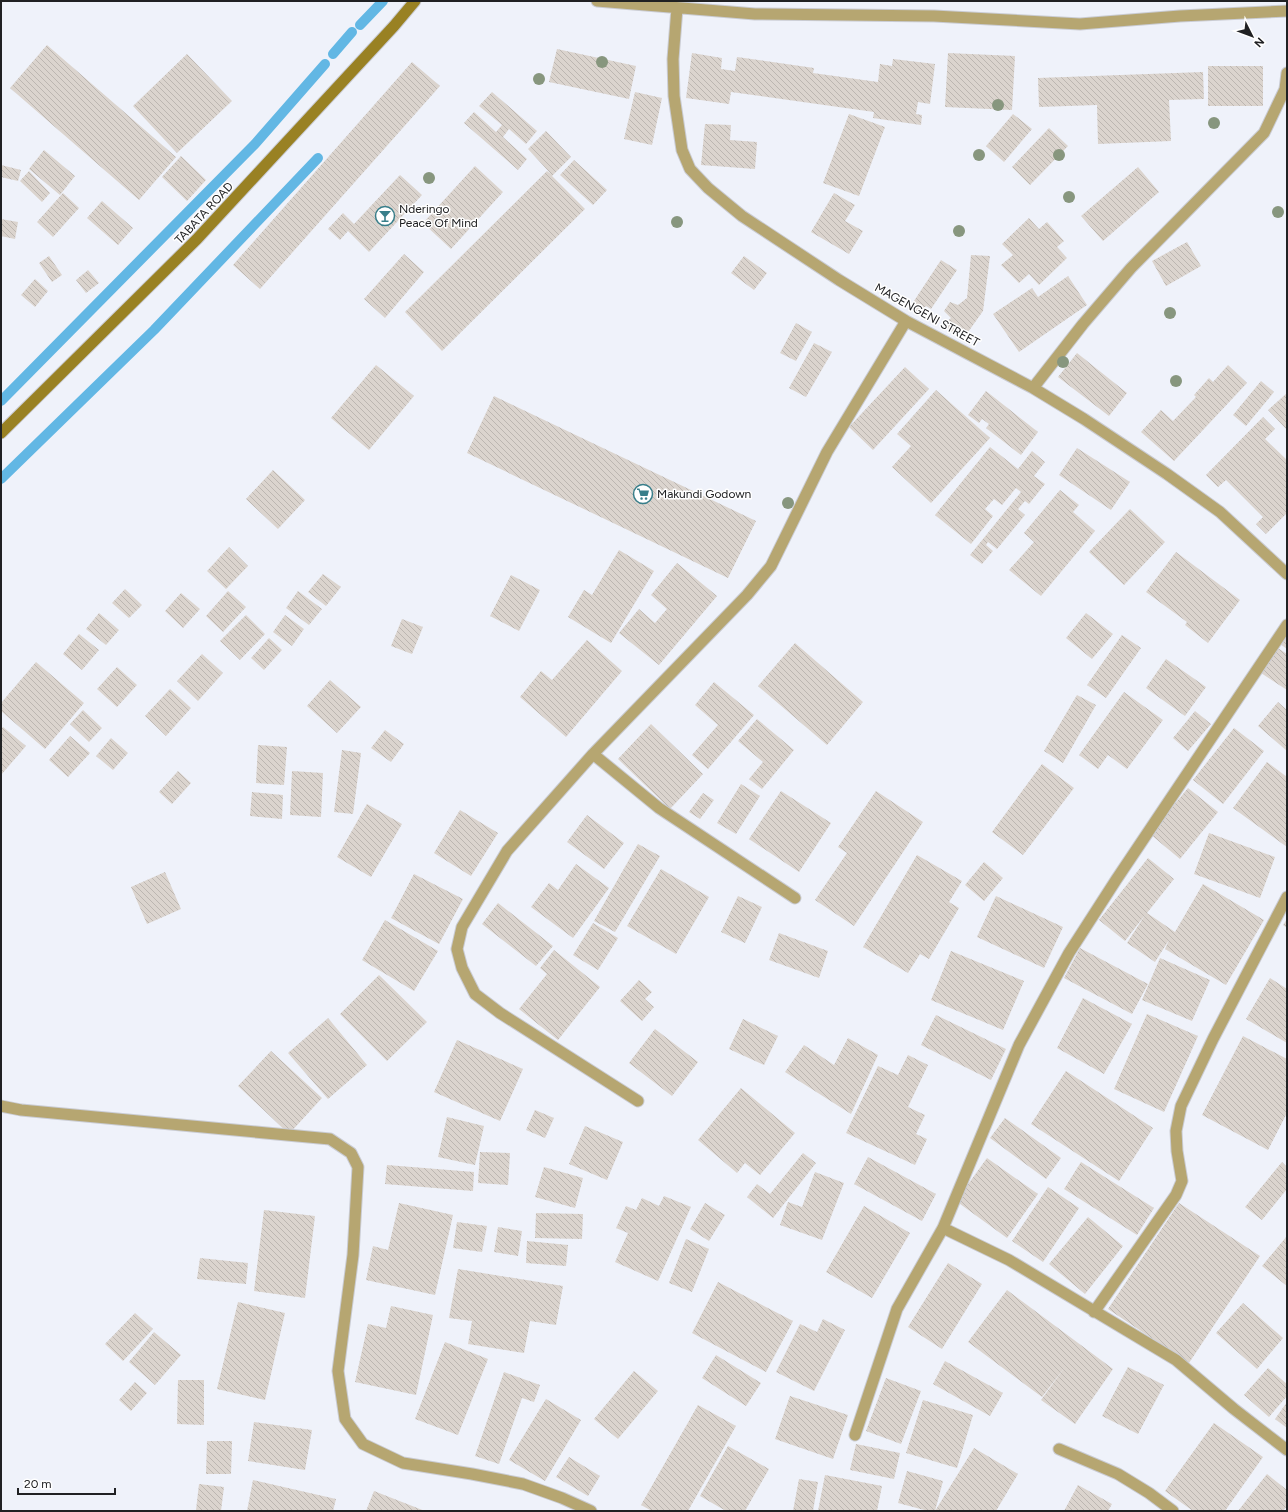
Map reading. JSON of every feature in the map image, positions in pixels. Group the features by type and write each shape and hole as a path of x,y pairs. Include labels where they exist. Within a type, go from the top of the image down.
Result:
{"main road":[{"name":"TABATA ROAD","path":"1,433 197,239 389,32 415,1"}],"street":[{"path":"597,1 755,14 934,16 1080,24 1180,16 1287,11"},
{"name":"MAGENGENI STREET","path":"677,8 673,59 674,96 682,150 690,169 708,188 742,216 839,280 906,321 1033,388 1084,419 1167,474 1220,512 1287,574"},
{"path":"1033,388 1083,324 1131,268 1264,133 1285,89 1287,73"},
{"path":"638,1101 500,1013 475,994 462,968 457,948 462,927 507,851 593,754 747,595 771,566 827,452 906,321"},
{"path":"855,1435 897,1309 943,1228 1019,1046 1069,953 1287,624"},
{"path":"593,754 659,808 795,898"},
{"path":"1094,1312 1176,1195 1182,1182 1177,1151 1176,1131 1181,1106 1213,1039 1287,897"},
{"path":"1,1106 29,1111 330,1139 351,1153 358,1167 353,1255 338,1371 345,1419 363,1444 403,1463 523,1484 562,1498 590,1511"},
{"path":"943,1228 1009,1260 1176,1360 1234,1409 1287,1450"},
{"path":"1059,1449 1118,1474 1149,1493 1173,1511"}],"building":[{"path":"47,45 176,157 139,200 10,88"},
{"path":"557,49 636,66 629,99 549,82"},
{"path":"692,53 722,58 721,69 735,71 737,57 814,68 813,73 878,82 880,64 892,66 893,59 935,64 930,104 918,102 916,114 922,115 921,125 873,118 874,112 731,92 729,104 686,98"},
{"path":"948,53 1015,56 1012,110 945,107"},
{"path":"187,54 232,101 177,153 133,106"},
{"path":"412,62 440,86 260,289 233,265"},
{"path":"1208,66 1263,66 1263,106 1208,106"},
{"path":"1203,72 1204,99 1169,100 1171,141 1098,144 1097,105 1039,107 1038,78"},
{"path":"492,92 537,131 526,144 509,129 503,137 527,159 518,170 464,123 474,112 496,132 502,125 479,106"},
{"path":"635,92 662,98 652,145 624,139"},
{"path":"849,114 885,127 859,196 823,183"},
{"path":"1013,114 1032,129 1004,162 986,146"},
{"path":"705,124 731,125 730,140 757,142 755,169 701,165"},
{"path":"1049,128 1068,146 1030,185 1012,167"},
{"path":"546,131 571,157 552,176 585,209 442,351 405,312 547,171 551,174 528,149"},
{"path":"44,150 75,176 60,195 29,169"},
{"path":"181,156 206,180 187,201 162,177"},
{"path":"574,160 607,190 593,205 560,175"},
{"path":"1,165 21,170 18,181 1,177"},
{"path":"475,166 503,192 451,249 423,223"},
{"path":"1138,167 1159,192 1103,241 1081,216"},
{"path":"29,171 50,193 42,202 20,181"},
{"path":"400,175 422,195 369,252 348,231 340,240 328,229 343,213 354,224"},
{"path":"63,193 79,208 53,237 37,222"},
{"path":"834,193 855,205 845,221 863,231 849,254 811,232"},
{"path":"102,201 133,228 118,245 87,218"},
{"path":"1029,218 1039,229 1047,222 1064,241 1057,247 1067,258 1039,285 1029,274 1019,283 1001,265 1013,255 1002,244"},
{"path":"1,219 18,222 15,239 1,236"},
{"path":"1187,242 1201,266 1166,286 1152,261"},
{"path":"404,254 424,272 385,318 364,299"},
{"path":"971,255 990,256 983,311 966,335 959,328 952,332 943,325 951,318 944,311 950,302 958,305 967,298"},
{"path":"49,256 62,275 52,282 39,263"},
{"path":"744,256 767,273 754,290 731,273"},
{"path":"941,260 957,270 931,309 926,306 920,314 910,307"},
{"path":"88,270 99,283 86,293 76,280"},
{"path":"1068,276 1087,305 1019,352 993,314 1032,288 1038,297"},
{"path":"35,279 48,291 35,307 21,295"},
{"path":"796,323 812,332 796,361 780,353"},
{"path":"814,343 832,352 806,397 789,388"},
{"path":"1077,353 1127,393 1109,416 1058,377"},
{"path":"376,365 414,396 369,450 331,418"},
{"path":"1228,365 1247,383 1174,461 1141,432 1161,410 1173,421 1196,397 1194,395 1209,378 1213,382"},
{"path":"905,367 929,389 873,450 849,427"},
{"path":"1261,381 1274,392 1246,426 1233,415"},
{"path":"936,390 990,438 931,503 892,467 911,446 897,434"},
{"path":"986,391 1038,432 1021,455 986,428 989,424 982,419 979,423 968,415"},
{"path":"1287,393 1287,430 1268,410"},
{"path":"494,396 756,521 728,578 467,453"},
{"path":"1263,417 1275,429 1265,439 1287,460 1287,513 1266,534 1256,524 1263,517 1226,480 1218,487 1206,475"},
{"path":"990,447 1018,469 1032,451 1045,462 1034,476 1045,484 1029,504 1025,501 1018,509 1025,515 997,549 988,542 986,545 993,551 982,564 970,555 1021,492 1016,488 1002,505 994,499 985,509 993,516 971,544 935,515"},
{"path":"1077,448 1130,482 1111,510 1059,475"},
{"path":"273,470 305,500 278,529 246,499"},
{"path":"1060,490 1079,505 1073,512 1095,531 1041,596 1009,570 1034,542 1024,533"},
{"path":"1130,509 1165,542 1124,585 1089,552"},
{"path":"229,547 248,566 226,589 207,571"},
{"path":"619,550 654,571 611,643 568,617 584,590 592,595"},
{"path":"1176,552 1240,600 1208,643 1185,625 1187,622 1146,592"},
{"path":"677,563 717,596 659,665 619,633 639,609 655,623 667,609 651,595"},
{"path":"323,574 341,587 326,606 308,592"},
{"path":"511,575 540,590 519,631 490,616"},
{"path":"125,589 142,605 129,618 112,603"},
{"path":"228,591 246,607 223,632 206,616"},
{"path":"298,591 322,609 309,625 286,608"},
{"path":"181,593 200,609 183,628 165,611"},
{"path":"99,613 119,630 106,645 86,629"},
{"path":"1086,613 1113,634 1092,659 1066,638"},
{"path":"246,615 265,634 240,660 220,641"},
{"path":"285,615 304,629 292,646 273,632"},
{"path":"402,619 423,627 412,654 391,646"},
{"path":"79,634 99,650 82,670 63,654"},
{"path":"1122,635 1141,648 1106,698 1087,685"},
{"path":"1287,635 1287,649 1280,644"},
{"path":"269,638 282,650 264,670 251,658"},
{"path":"587,640 622,671 566,737 520,697 541,671 552,680"},
{"path":"795,643 863,702 827,745 758,686"},
{"path":"1278,648 1287,654 1287,690 1261,673"},
{"path":"202,654 223,673 198,701 177,681"},
{"path":"1166,659 1206,687 1185,716 1146,688"},
{"path":"36,662 84,703 45,749 1,711 1,703"},
{"path":"117,667 137,685 117,707 97,689"},
{"path":"330,680 361,707 337,733 307,706"},
{"path":"714,682 754,715 708,769 692,755 718,725 695,705"},
{"path":"170,689 191,708 166,736 145,716"},
{"path":"1124,692 1163,720 1127,769 1108,755 1098,769 1079,755"},
{"path":"1077,695 1096,705 1063,763 1044,751"},
{"path":"1278,702 1287,710 1287,751 1258,726"},
{"path":"83,710 102,728 89,742 70,724"},
{"path":"1195,711 1211,724 1188,751 1173,738"},
{"path":"757,719 794,750 762,789 749,779 763,762 738,741"},
{"path":"651,724 703,774 670,809 618,759"},
{"path":"3,727 26,746 1,775 1,729"},
{"path":"1234,728 1264,751 1223,804 1193,780"},
{"path":"385,730 404,744 391,762 371,748"},
{"path":"70,736 90,753 68,777 49,760"},
{"path":"111,738 128,753 113,770 96,756"},
{"path":"258,745 287,747 284,785 256,783"},
{"path":"342,750 361,753 353,814 334,812"},
{"path":"1267,762 1287,777 1287,847 1233,808"},
{"path":"1042,764 1074,788 1023,855 992,832"},
{"path":"178,771 191,783 172,804 159,792"},
{"path":"292,771 323,773 321,817 290,815"},
{"path":"741,784 760,796 736,834 717,823"},
{"path":"1188,788 1218,812 1180,859 1150,834"},
{"path":"781,791 831,823 799,872 749,839"},
{"path":"876,791 923,822 854,926 815,900 847,853 838,847"},
{"path":"252,792 283,795 282,819 250,816"},
{"path":"703,793 714,800 700,819 689,812"},
{"path":"367,804 402,824 371,877 337,857"},
{"path":"460,810 498,833 471,876 434,853"},
{"path":"587,815 624,843 604,869 567,842"},
{"path":"1209,833 1275,857 1260,898 1194,874"},
{"path":"638,844 660,856 615,932 594,921"},
{"path":"917,855 962,881 949,902 959,908 929,959 920,954 908,973 863,947"},
{"path":"1148,858 1174,879 1147,913 1175,932 1203,884 1264,920 1226,985 1165,949 1169,940 1155,962 1127,943 1145,915 1125,941 1099,920"},
{"path":"984,862 1003,878 984,901 965,885"},
{"path":"576,864 609,888 573,938 531,907 549,883 558,890"},
{"path":"661,869 709,897 676,954 627,926"},
{"path":"165,872 181,909 147,924 131,887"},
{"path":"414,874 463,899 439,944 391,918"},
{"path":"738,896 762,907 745,943 721,932"},
{"path":"996,896 1063,927 1044,968 977,937"},
{"path":"498,903 553,946 536,966 482,924"},
{"path":"1287,919 1287,928 1283,925"},
{"path":"385,920 438,951 414,991 362,960"},
{"path":"593,923 618,938 598,970 573,955"},
{"path":"779,933 828,951 819,978 769,960"},
{"path":"1080,948 1148,984 1132,1014 1064,978"},
{"path":"554,950 600,987 558,1040 519,1009 547,974 540,968"},
{"path":"951,951 1024,981 1003,1030 931,1000"},
{"path":"1160,958 1210,980 1192,1021 1142,1000"},
{"path":"379,975 427,1022 387,1061 340,1014"},
{"path":"1270,978 1287,989 1287,1043 1246,1019"},
{"path":"639,980 652,992 645,999 654,1007 642,1021 620,1001"},
{"path":"1083,998 1132,1024 1104,1074 1057,1048"},
{"path":"1147,1014 1198,1036 1164,1112 1114,1089"},
{"path":"936,1015 1006,1049 991,1080 921,1045"},
{"path":"328,1018 367,1065 328,1099 288,1053"},
{"path":"743,1019 778,1036 764,1065 729,1049"},
{"path":"655,1029 698,1062 672,1096 629,1063"},
{"path":"1243,1036 1287,1059 1287,1113 1268,1150 1202,1115"},
{"path":"848,1038 878,1055 851,1114 785,1072 804,1045 834,1065"},
{"path":"457,1040 523,1069 500,1121 434,1092"},
{"path":"271,1051 322,1098 289,1134 238,1086"},
{"path":"908,1055 928,1065 908,1107 925,1115 916,1134 927,1139 915,1165 846,1133 878,1066 898,1075"},
{"path":"1066,1071 1153,1128 1119,1181 1031,1124"},
{"path":"741,1088 795,1133 760,1175 745,1163 737,1173 698,1140"},
{"path":"535,1110 554,1118 545,1138 526,1130"},
{"path":"447,1117 484,1126 475,1165 438,1157"},
{"path":"1005,1118 1061,1158 1046,1179 990,1138"},
{"path":"585,1126 623,1142 607,1180 569,1164"},
{"path":"480,1152 510,1153 508,1185 478,1183"},
{"path":"803,1153 816,1163 773,1218 747,1197 757,1184 770,1194"},
{"path":"868,1157 936,1194 922,1221 854,1184"},
{"path":"987,1158 1038,1194 1007,1238 956,1201"},
{"path":"1081,1162 1154,1208 1137,1235 1064,1189"},
{"path":"1282,1162 1287,1167 1287,1189 1262,1220 1245,1207"},
{"path":"387,1165 474,1172 473,1191 385,1184"},
{"path":"544,1167 583,1178 575,1208 535,1197"},
{"path":"815,1172 844,1183 822,1240 780,1225 788,1202 802,1207"},
{"path":"1048,1187 1079,1208 1043,1262 1012,1241"},
{"path":"664,1196 691,1207 658,1281 615,1262 628,1233 616,1228 626,1206 636,1210 642,1198 659,1206"},
{"path":"399,1203 453,1215 435,1295 366,1280 373,1246 388,1250"},
{"path":"705,1203 725,1215 709,1241 690,1229"},
{"path":"1179,1203 1260,1256 1189,1363 1108,1309"},
{"path":"864,1206 910,1233 872,1298 826,1272"},
{"path":"264,1210 315,1216 305,1298 254,1291"},
{"path":"536,1213 583,1214 582,1239 535,1238"},
{"path":"1088,1217 1123,1246 1085,1294 1049,1264"},
{"path":"457,1222 487,1226 482,1252 453,1248"},
{"path":"498,1227 522,1231 518,1256 494,1252"},
{"path":"1287,1236 1287,1286 1262,1266"},
{"path":"686,1239 709,1249 692,1292 669,1283"},
{"path":"527,1241 568,1245 566,1266 526,1263"},
{"path":"200,1258 248,1263 246,1284 197,1279"},
{"path":"948,1263 982,1284 942,1349 908,1327"},
{"path":"458,1269 563,1286 556,1325 530,1321 524,1353 468,1344 472,1321 449,1318"},
{"path":"718,1282 793,1321 766,1372 692,1333"},
{"path":"1007,1290 1113,1369 1075,1424 1041,1400 1065,1367 1042,1397 968,1342"},
{"path":"238,1302 285,1313 265,1400 217,1389"},
{"path":"1243,1303 1283,1338 1257,1369 1216,1333"},
{"path":"391,1306 433,1315 416,1395 355,1382 368,1324 386,1328"},
{"path":"135,1313 153,1329 123,1361 105,1344"},
{"path":"823,1319 845,1330 814,1391 776,1372 800,1324 817,1332"},
{"path":"154,1332 181,1355 155,1385 129,1362"},
{"path":"445,1342 488,1359 458,1435 415,1419"},
{"path":"716,1355 761,1383 746,1406 702,1378"},
{"path":"945,1361 1003,1393 990,1416 933,1384"},
{"path":"1128,1367 1164,1385 1138,1434 1102,1416"},
{"path":"1268,1368 1287,1384 1287,1396 1269,1417 1244,1395"},
{"path":"634,1371 658,1391 618,1439 594,1419"},
{"path":"504,1372 540,1385 534,1402 522,1398 499,1464 475,1456"},
{"path":"886,1378 921,1391 901,1444 866,1431"},
{"path":"178,1380 204,1380 204,1425 177,1424"},
{"path":"135,1382 147,1393 131,1411 119,1400"},
{"path":"790,1396 848,1415 833,1459 775,1439"},
{"path":"546,1399 581,1420 545,1481 509,1460"},
{"path":"923,1400 973,1415 957,1468 906,1453"},
{"path":"1287,1402 1287,1428 1275,1419"},
{"path":"698,1405 736,1426 688,1511 652,1511 641,1505"},
{"path":"254,1422 312,1430 305,1470 248,1461"},
{"path":"1214,1423 1263,1457 1225,1511 1193,1511 1165,1491"},
{"path":"207,1441 232,1441 231,1474 206,1474"},
{"path":"856,1444 900,1453 894,1479 850,1470"},
{"path":"728,1446 769,1469 745,1511 726,1511 700,1496"},
{"path":"974,1448 1018,1474 996,1511 935,1511"},
{"path":"569,1457 600,1476 588,1496 556,1477"},
{"path":"907,1471 943,1481 935,1511 928,1511 898,1503"},
{"path":"1267,1474 1287,1490 1287,1506 1283,1511 1238,1511"},
{"path":"825,1475 882,1486 877,1511 818,1511"},
{"path":"799,1479 818,1482 813,1511 793,1511"},
{"path":"253,1480 336,1499 333,1511 247,1511"},
{"path":"199,1484 224,1487 221,1511 196,1510"},
{"path":"1078,1485 1112,1504 1108,1511 1064,1511"},
{"path":"374,1491 425,1511 366,1511"}],"waterway":[{"path":"360,25 383,1"},
{"path":"333,54 352,32"},
{"path":"1,401 255,144 325,64"},
{"path":"1,479 154,330 318,158"}],"place":[{"name":"Nderingo Peace Of Mind","path":"385,216"},
{"name":"Makundi Godown","path":"643,494"}]}
